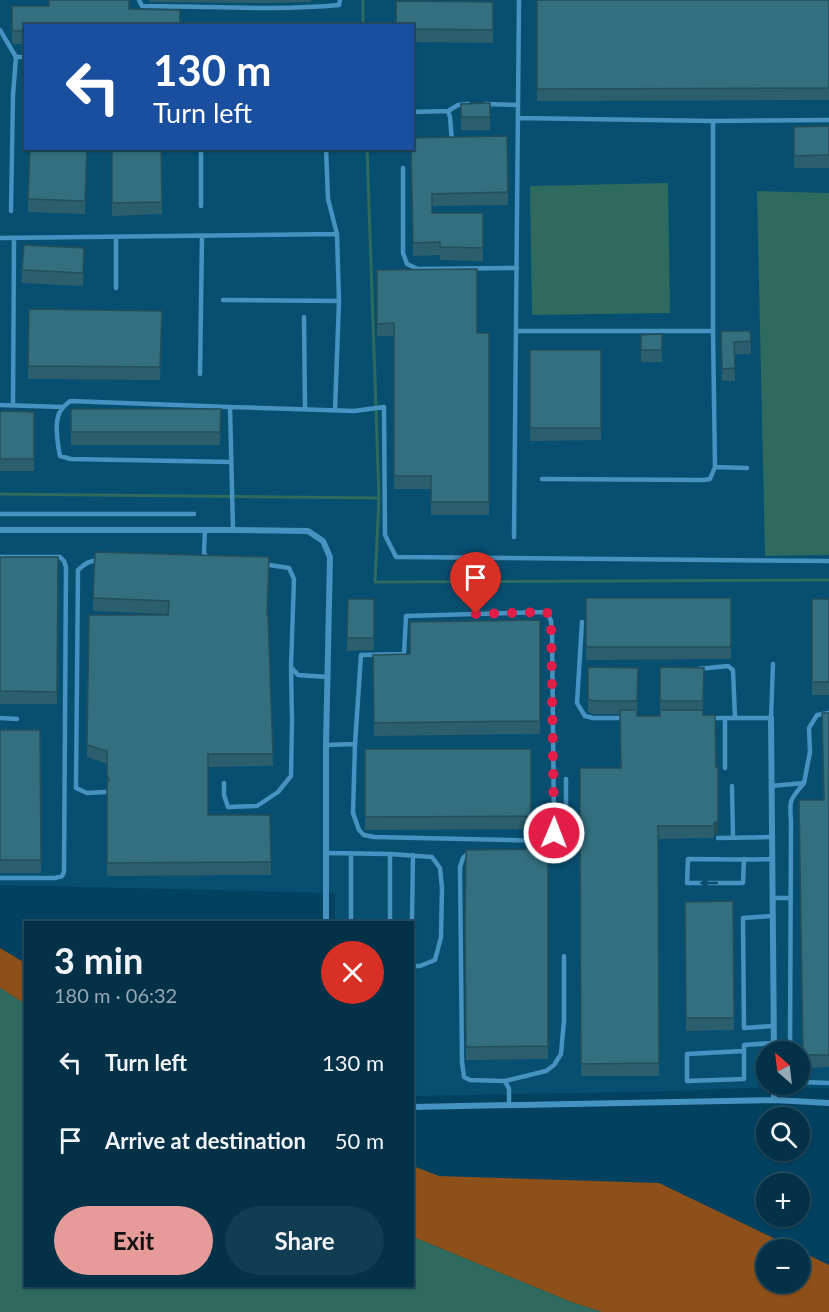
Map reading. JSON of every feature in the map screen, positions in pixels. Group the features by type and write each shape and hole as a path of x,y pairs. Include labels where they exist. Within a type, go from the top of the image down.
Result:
{"street":[{"path":"0,530 308,531 323,541 330,557 326,745 326,921"},
{"path":"771,718 774,1041"},
{"path":"774,1095 774,1100"},
{"path":"414,1107 774,1100 829,1103"}],"lane":[{"path":"139,0 142,6 270,7 321,6 339,4 340,0"},
{"path":"514,537 519,0"},
{"path":"0,30 16,57 11,211"},
{"path":"16,57 24,57"},
{"path":"414,112 448,111 458,105 469,104 518,105"},
{"path":"448,111 452,142"},
{"path":"518,118 829,120"},
{"path":"542,479 710,479 715,467 713,121"},
{"path":"507,141 518,141"},
{"path":"440,143 463,142"},
{"path":"201,150 201,206"},
{"path":"326,150 328,199 337,234 339,301 335,410"},
{"path":"403,168 403,253 407,264 418,269 517,268"},
{"path":"0,238 337,234"},
{"path":"200,374 202,236"},
{"path":"116,237 116,288"},
{"path":"13,405 14,238"},
{"path":"223,300 339,301"},
{"path":"304,317 305,409"},
{"path":"516,331 713,332"},
{"path":"231,462 71,459 60,456 57,447 58,416 70,401 354,411 384,407 385,535 396,556 829,561"},
{"path":"0,405 63,407"},
{"path":"230,406 232,530"},
{"path":"715,467 747,468"},
{"path":"0,514 194,514"},
{"path":"205,530 204,553 208,560"},
{"path":"0,557 60,557 66,567 66,578 64,872 62,876 55,878 0,878"},
{"path":"104,560 85,563 78,570 76,788 87,793 105,792"},
{"path":"197,560 215,561"},
{"path":"224,783 224,795 228,807 257,806 278,792 291,776 294,579 289,568 253,564"},
{"path":"547,612 552,631 554,825 554,833 549,841 364,835 359,830 353,813 355,744 362,655 404,654 406,616 547,612"},
{"path":"78,620 89,620"},
{"path":"582,622 577,703 585,716 629,718"},
{"path":"701,718 771,718 773,664"},
{"path":"694,669 728,666 733,670 735,718"},
{"path":"291,667 298,675 327,676"},
{"path":"790,1041 791,821 789,804 804,783 810,752 809,728 817,715 829,713"},
{"path":"0,718 17,719"},
{"path":"725,718 725,768"},
{"path":"326,745 355,744"},
{"path":"566,779 566,828 573,840 580,841"},
{"path":"771,786 804,783"},
{"path":"732,786 733,837"},
{"path":"718,838 772,837"},
{"path":"525,850 548,849"},
{"path":"480,851 468,852 460,867 464,1077 470,1080 505,1080 546,1071 554,1065 561,1054 564,1020 564,956"},
{"path":"326,853 432,857 440,868 441,937 435,960 414,966"},
{"path":"351,853 351,921"},
{"path":"390,854 390,921"},
{"path":"412,921 413,855"},
{"path":"744,859 743,883 687,883 688,859 744,859 772,859"},
{"path":"772,898 791,898"},
{"path":"772,916 743,918 744,1028 773,1026"},
{"path":"744,1051 687,1054 687,1081 744,1079 744,1051 744,1044 756,1044"},
{"path":"505,1080 509,1089 509,1105"},
{"path":"810,1082 829,1083"}],"shaded area":[{"path":"0,0 829,0 829,1088 810,1088 810,1041 756,1041 756,1088 414,1096 414,921 335,921 335,893 0,885"},
{"path":"668,183 670,313 532,315 530,186"},
{"path":"757,191 829,193 829,555 765,556"},
{"path":"0,948 24,962 24,1003 0,988"},
{"path":"0,988 24,1003 24,1287 414,1287 414,1237 571,1302 602,1312 0,1312"},
{"path":"414,1166 439,1176 659,1183 775,1239 756,1239 756,1293 810,1293 810,1256 829,1265 829,1312 602,1312 571,1302 414,1237"}],"building":[{"path":"49,0 129,0 129,9 180,10 180,24 24,24 24,31 12,29 12,6 49,6"},
{"path":"537,0 829,0 829,88 537,89"},
{"path":"396,1 493,2 493,30 414,29 414,24 396,24"},
{"path":"490,103 490,117 461,117 461,104"},
{"path":"829,126 829,155 794,156 794,127"},
{"path":"507,136 508,192 432,194 432,213 483,213 483,248 440,247 440,242 413,243 411,150 414,150 414,138"},
{"path":"30,150 87,150 85,201 28,199"},
{"path":"112,150 161,150 162,202 112,203"},
{"path":"24,245 84,248 83,273 22,270"},
{"path":"477,269 477,333 489,333 489,502 431,502 431,476 394,476 394,323 377,324 377,270"},
{"path":"29,309 162,311 160,367 28,366"},
{"path":"721,331 750,331 751,341 734,342 735,368 722,369"},
{"path":"662,334 662,350 641,350 641,335"},
{"path":"530,350 601,350 601,428 530,428"},
{"path":"71,409 221,409 220,432 71,432"},
{"path":"0,411 34,412 34,459 0,459"},
{"path":"95,552 269,557 267,615 273,754 208,754 208,815 270,815 271,862 107,863 107,783 109,780 107,751 87,745 89,615 168,615 169,601 93,598"},
{"path":"0,557 58,557 57,692 0,691"},
{"path":"586,598 731,598 731,647 586,647"},
{"path":"348,599 374,599 374,638 347,638"},
{"path":"812,599 829,599 829,682 812,682"},
{"path":"540,620 540,721 374,723 373,655 410,654 410,622"},
{"path":"588,667 638,668 637,701 588,699"},
{"path":"660,667 704,668 703,701 660,701"},
{"path":"620,710 637,710 637,716 660,716 660,710 703,710 703,715 715,715 718,821 714,823 714,826 658,826 659,1063 581,1064 580,833 584,831 584,828 580,824 580,768 621,768"},
{"path":"822,713 829,713 829,1055 810,1055 810,1041 803,1041 799,800 824,800"},
{"path":"0,730 40,730 41,860 0,860"},
{"path":"365,749 531,749 531,816 365,817"},
{"path":"548,849 548,1046 466,1047 466,850"},
{"path":"733,901 734,1018 686,1018 685,902"}],"waterway":[{"path":"363,0 363,24"},
{"path":"367,150 379,498"},
{"path":"0,494 379,498 375,582 829,580"}],"route":[{"path":"476,614 547,612 551,621 554,833"}]}
